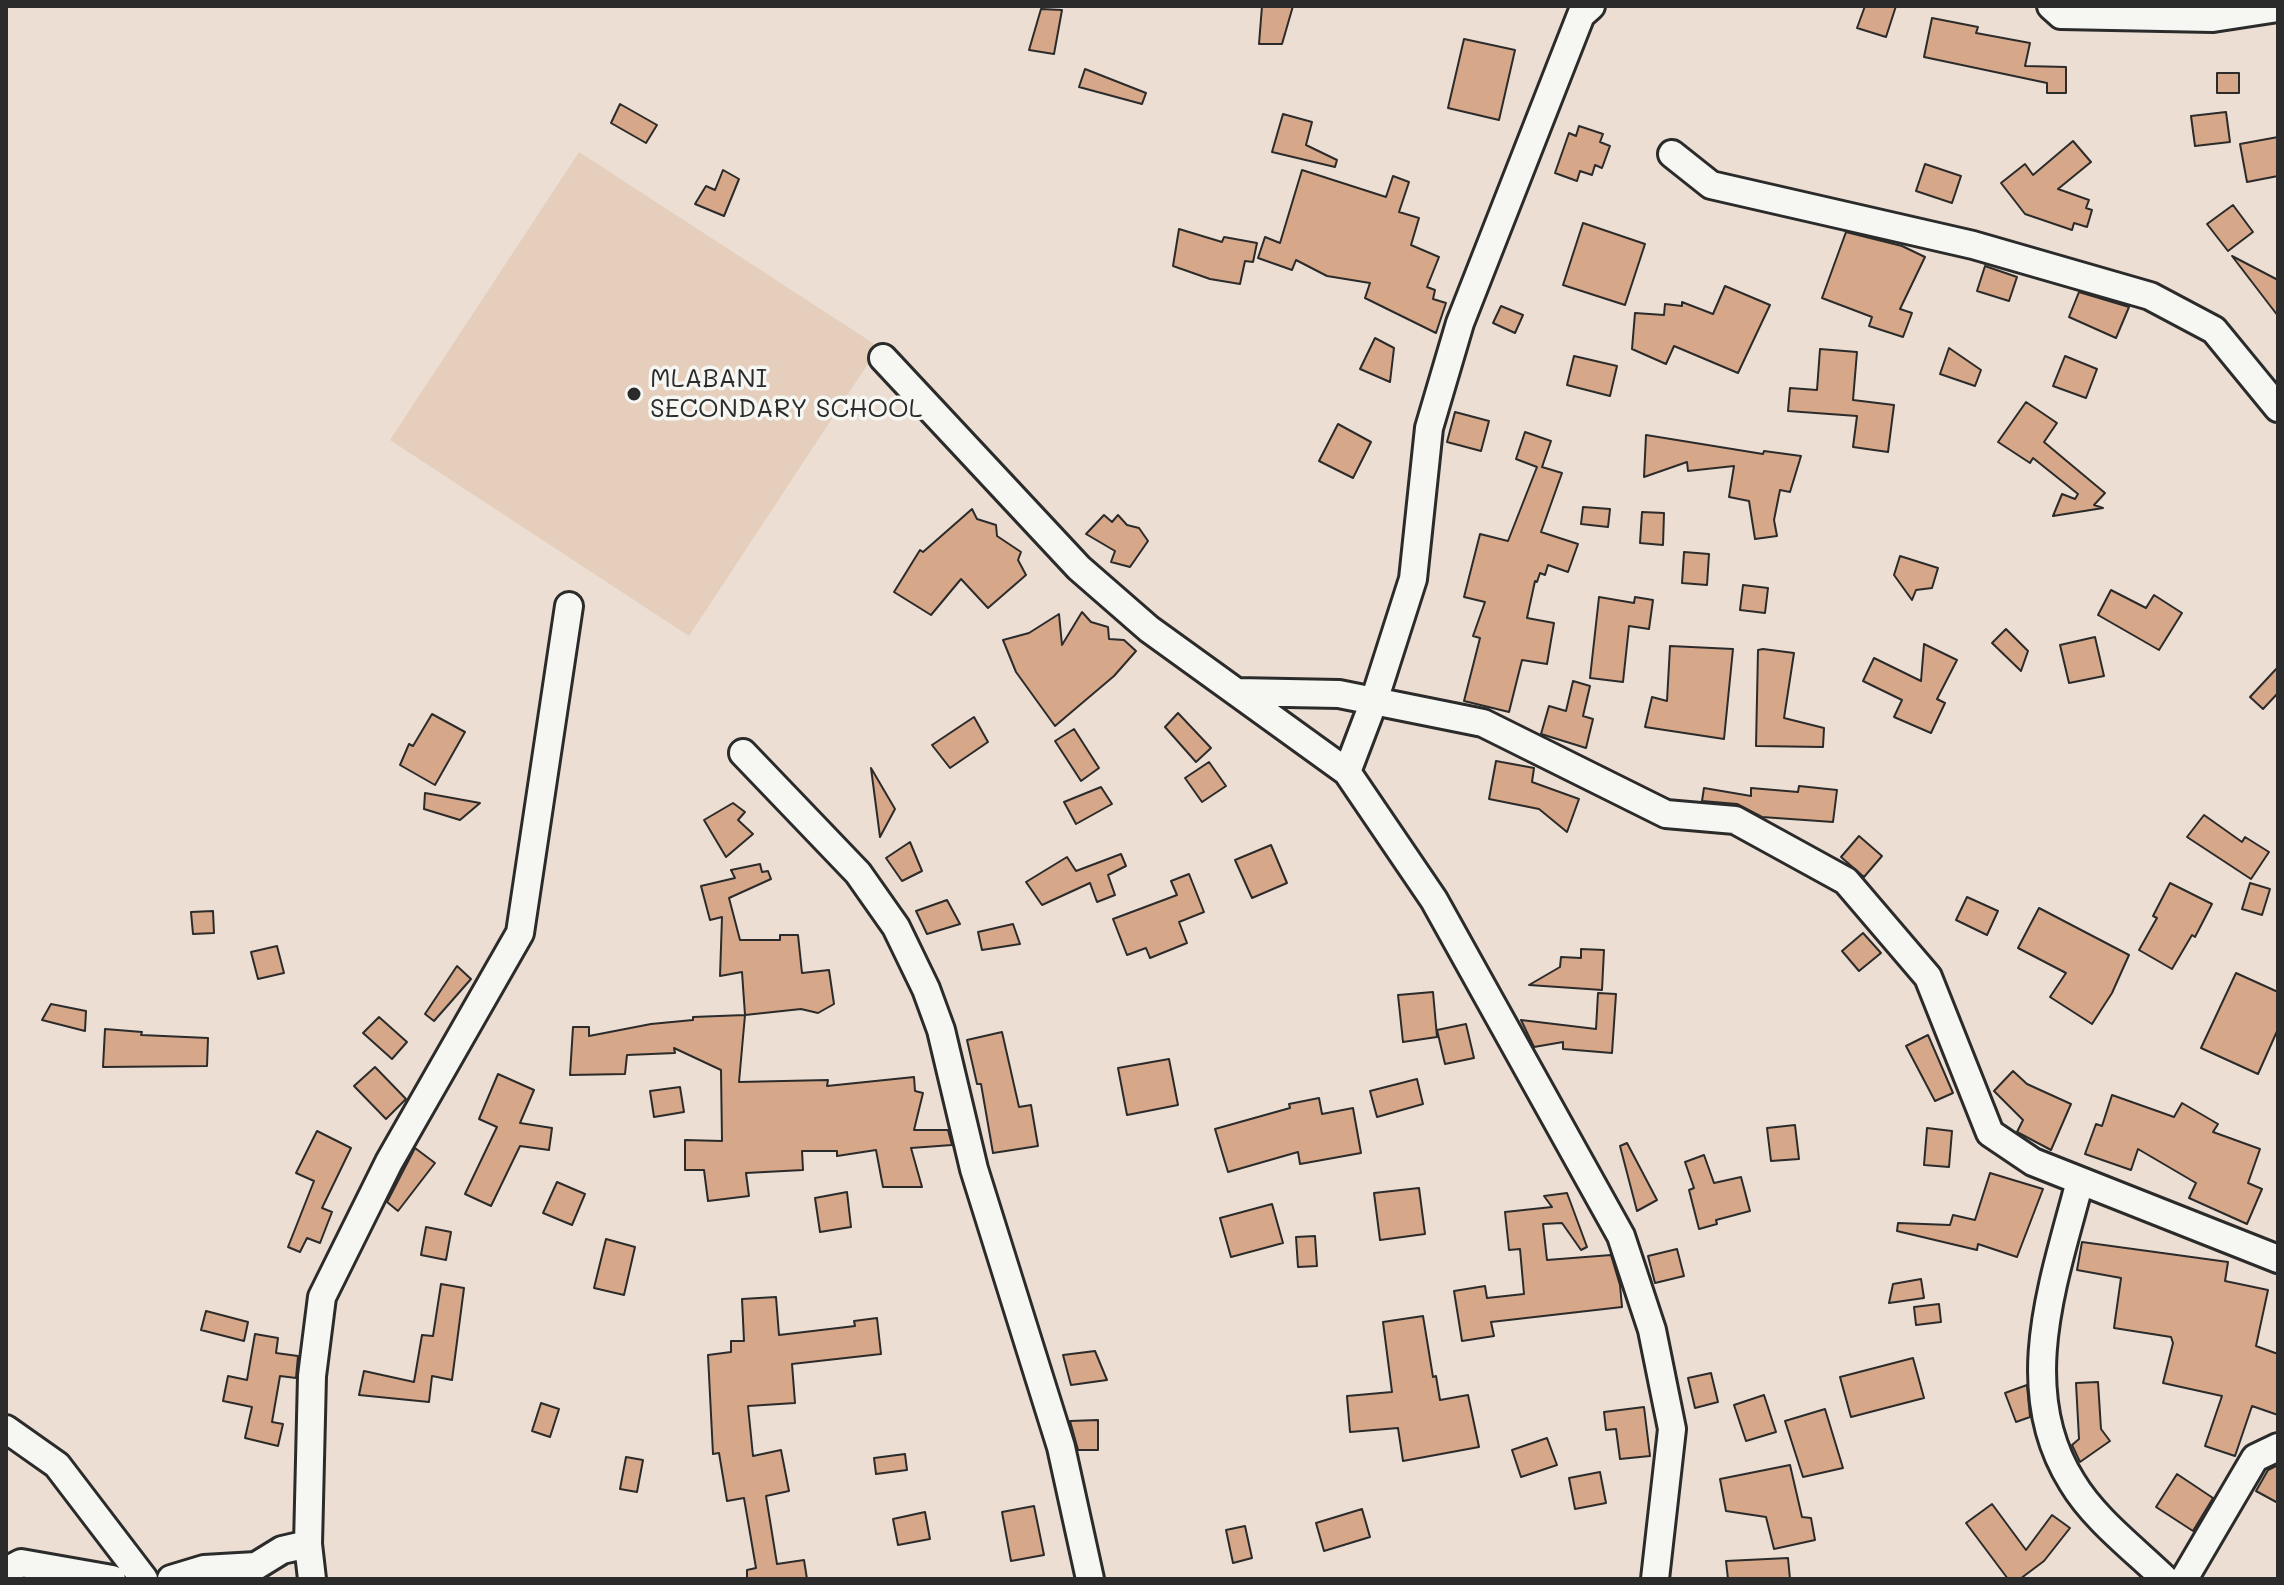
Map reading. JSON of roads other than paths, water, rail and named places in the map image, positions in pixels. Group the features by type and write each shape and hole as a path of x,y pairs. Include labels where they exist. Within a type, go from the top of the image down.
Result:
{"street":[{"path":"1347,772 1374,701 1413,579 1429,428 1460,323 1581,15 1591,6"},
{"path":"2051,6 2061,15 2213,18 2278,8"},
{"path":"1672,154 1711,185 1973,245 2150,296 2214,330 2278,408"},
{"path":"883,358 1079,568 1149,629 1347,772 1434,900 1621,1236 1652,1330 1672,1429 1655,1579"},
{"path":"312,1579 308,1544 312,1376 322,1297 389,1162 520,933 569,606"},
{"path":"1237,692 1339,694 1483,723 1666,814 1735,820 1846,881 1928,977 1990,1133 2033,1162 2278,1259"},
{"path":"743,753 858,873 896,927 926,989 941,1030 974,1169 1061,1447 1090,1579"},
{"path":"2080,1181 2043,1323 2041,1386 2054,1445 2072,1483 2165,1579"},
{"path":"6,1429 57,1465 144,1579"},
{"path":"2184,1579 2255,1458 2278,1447"},
{"path":"171,1579 204,1569 256,1566 282,1550 308,1544"},
{"path":"6,1571 21,1563 112,1579"}],"place":[{"name":"MLABANI SECONDARY SCHOOL","path":"634,394"}]}
